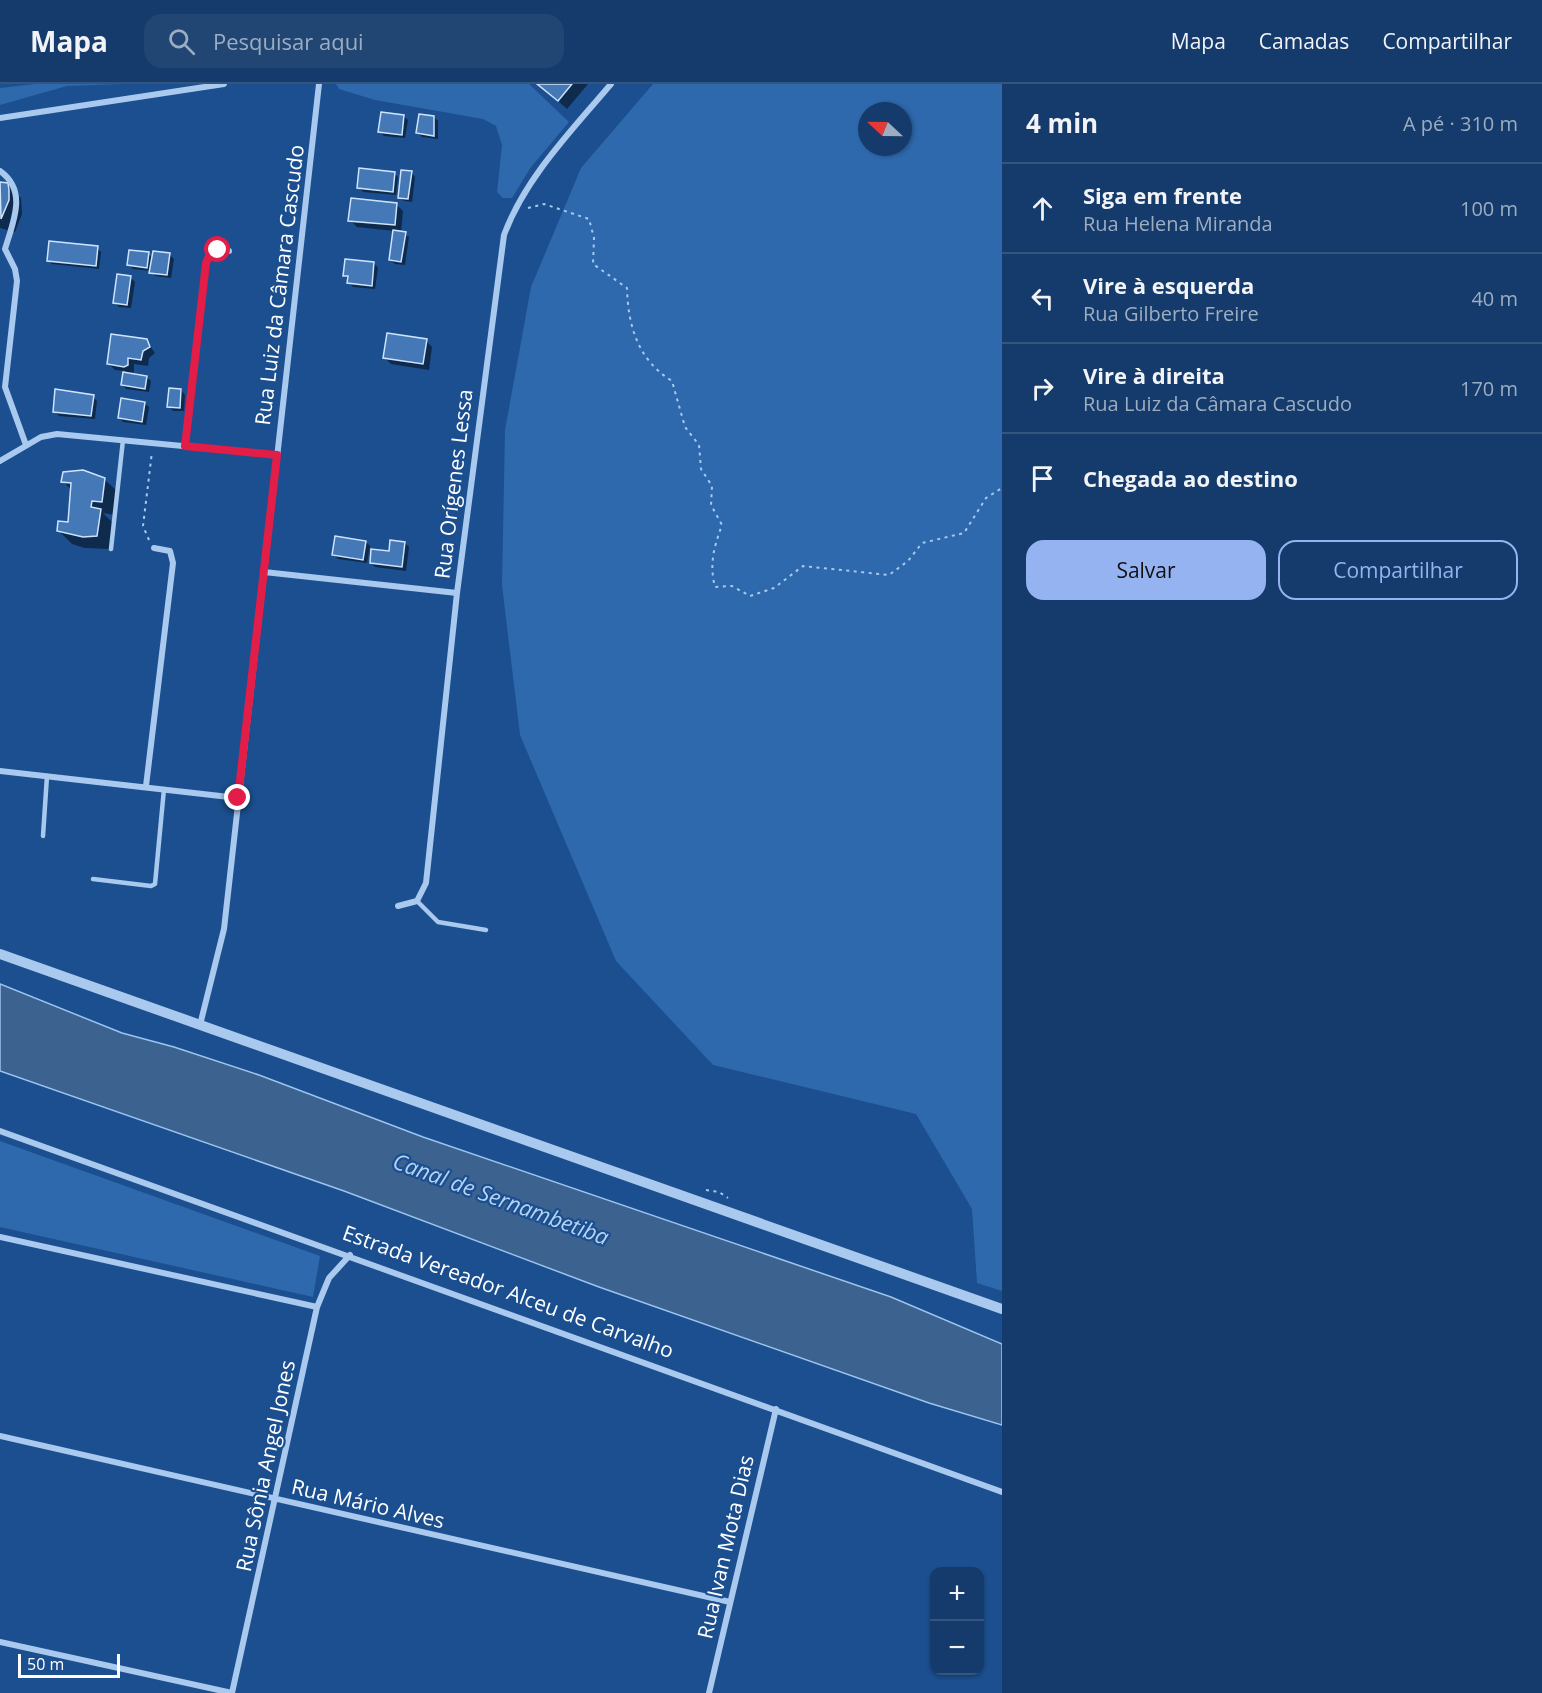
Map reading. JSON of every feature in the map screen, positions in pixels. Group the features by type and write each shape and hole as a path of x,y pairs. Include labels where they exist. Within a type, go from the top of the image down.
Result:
{"street":[{"path":"0,118 224,84"},
{"name":"Rua Luiz da Câmara Cascudo","path":"200,1025 224,929 319,84"},
{"name":"Rua Orígenes Lessa","path":"417,901 426,883 457,593 500,258 513,210 527,189 611,84"},
{"path":"0,171 13,184 18,206 5,249 15,268 17,281 5,387 26,445"},
{"path":"185,446 206,263 211,252 230,252"},
{"path":"0,460 26,445 57,434 277,455"},
{"path":"146,786 174,563 170,551 154,548"},
{"path":"264,572 457,593"},
{"path":"0,771 238,798"},
{"path":"398,906 417,901"},
{"path":"0,954 1002,1309"},
{"name":"Estrada Vereador Alceu de Carvalho","path":"0,1131 1002,1492"},
{"path":"0,1236 318,1307"},
{"name":"Rua Sônia Angel Jones","path":"232,1693 318,1307 329,1278 350,1256"},
{"name":"Rua Ivan Mota Dias","path":"709,1693 776,1409"},
{"name":"Rua Mário Alves","path":"0,1436 276,1501 730,1602"},
{"path":"0,1642 232,1693"}],"lane":[{"path":"111,549 123,440"},
{"path":"43,836 47,776"},
{"path":"93,879 151,886 155,884 164,789"},
{"path":"417,901 423,910 443,924 486,930"}],"path":[{"path":"513,210 544,204 589,219 594,238 593,264 627,288 627,310 639,350 657,372 672,381 685,427 699,445 701,469 712,486 711,505 722,525 714,545 711,569 715,587 732,586 750,596 774,588 803,566 890,575 908,561 922,543 964,533 986,498 1002,488"},
{"path":"153,443 143,526 154,548"}],"shaded area":[{"path":"35,84 122,84 67,86 0,105 0,88"},
{"path":"336,84 529,84 569,122 531,167 512,198 503,198 497,192 502,145 496,126 483,119 375,100 339,89"},
{"path":"653,84 1002,84 1002,1291 977,1283 972,1209 916,1114 713,1065 616,961 520,735 502,585 505,430 531,287 581,168"},
{"path":"0,1141 320,1256 313,1297 0,1227"}],"water":[{"name":"Canal de Sernambetiba","path":"0,984 122,1033 174,1047 259,1075 423,1137 891,1297 1002,1344 1002,1425 929,1403 599,1287 344,1191 0,1071"}],"building":[{"path":"537,84 572,84 558,101"},
{"path":"381,112 404,115 402,135 378,132"},
{"path":"419,114 434,116 434,136 416,133"},
{"path":"359,168 395,172 393,192 357,188"},
{"path":"401,170 412,171 408,199 398,198"},
{"path":"0,182 8,183 9,190 9,200 1,219"},
{"path":"351,198 397,203 395,225 348,221"},
{"path":"393,230 406,232 401,262 389,260"},
{"path":"49,241 98,246 96,266 47,261"},
{"path":"129,250 149,252 147,268 127,265"},
{"path":"153,251 170,253 167,275 149,273"},
{"path":"345,259 374,262 372,286 347,283 348,276 343,276"},
{"path":"117,274 131,276 127,305 113,303"},
{"path":"387,333 427,339 423,364 383,358"},
{"path":"111,334 147,339 150,347 143,351 141,360 128,358 128,365 124,367 107,364"},
{"path":"123,372 147,376 145,389 121,385"},
{"path":"169,388 181,389 180,408 167,407"},
{"path":"55,389 94,395 91,416 53,412"},
{"path":"121,398 145,402 142,422 118,418"},
{"path":"83,470 105,478 102,502 92,501 91,507 101,509 97,536 83,537 57,531 58,521 68,522 71,483 61,482 63,472"},
{"path":"335,536 366,541 363,560 332,555"},
{"path":"390,540 405,542 402,567 370,563 371,549 389,551"}],"route":[{"path":"218,250 211,252 206,263 185,446 277,455 238,798"}]}
